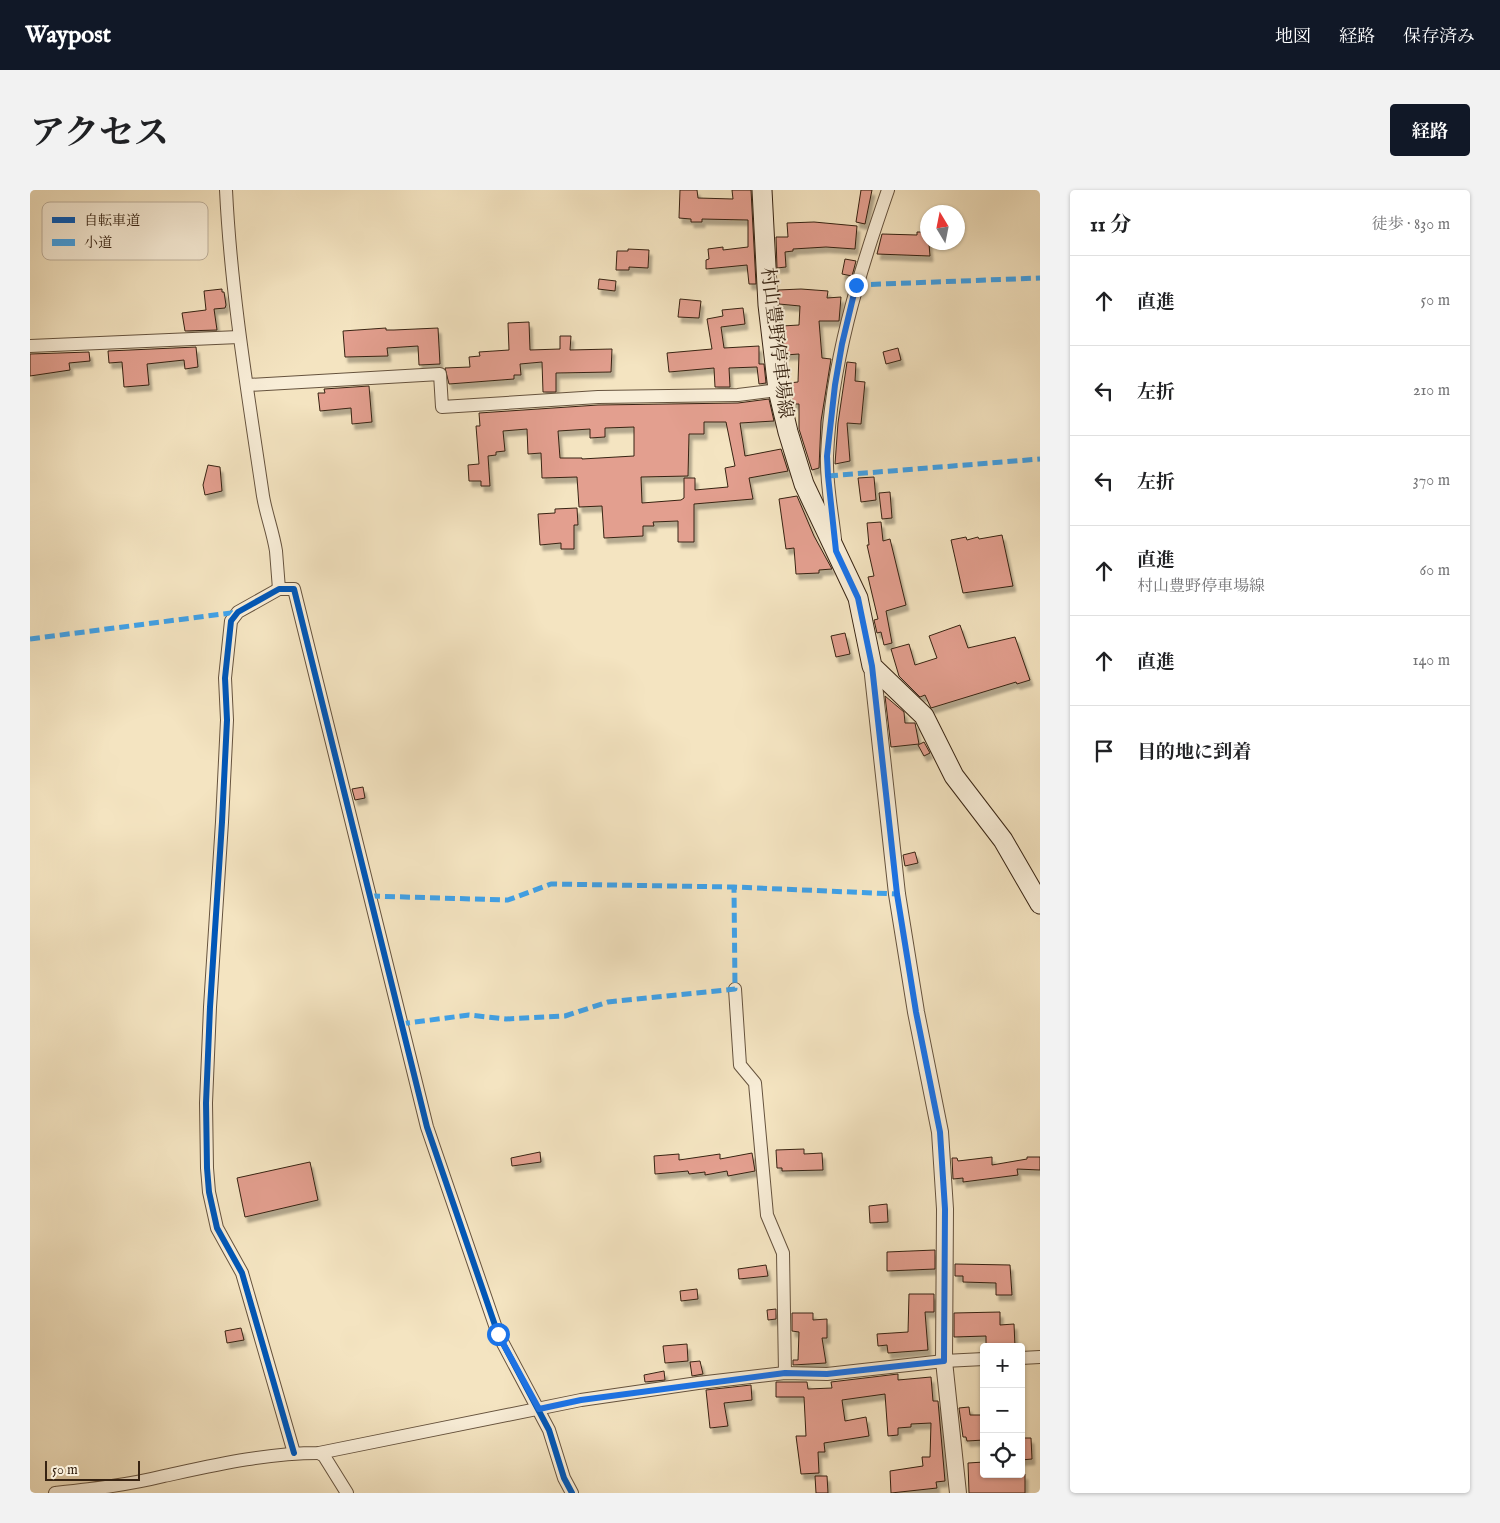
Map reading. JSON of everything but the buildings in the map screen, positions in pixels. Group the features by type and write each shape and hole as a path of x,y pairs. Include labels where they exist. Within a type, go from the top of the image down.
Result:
{"main road":[{"name":"村山豊野停車場線","path":"762,190 768,305 778,390 788,432 804,484 858,598 872,666"},
{"path":"872,666 924,716 954,776 1002,840 1040,904"}],"street":[{"path":"226,190 239,337 248,385 249,406 264,499 276,550 279,589"},
{"path":"836,551 827,456 835,385 857,279 888,190"},
{"path":"30,346 239,337"},
{"path":"248,385 440,374 442,408 598,396 738,395 778,390"},
{"path":"294,1453 242,1273 217,1228 209,1192 207,1168 207,1082 221,848 227,720 225,678 228,639 231,621 238,612 279,589 294,589 427,1127 498,1334 549,1430 564,1478 572,1493"},
{"path":"872,666 897,894 916,1012 940,1132 945,1209 944,1361 958,1493"},
{"path":"736,989 740,1065 755,1083 767,1215 783,1253 785,1373"},
{"path":"1025,1358 1040,1357"},
{"path":"55,1493 113,1486 206,1465 294,1453 319,1453 591,1399 785,1373 827,1374 944,1361 980,1359"},
{"path":"319,1453 324,1456 346,1493"}],"marked path":[{"path":"856,285 1040,278"},
{"path":"828,476 1040,459"},
{"path":"30,639 238,612"},
{"path":"370,896 508,900 551,884 734,887 897,894"},
{"path":"400,1024 469,1015 506,1019 565,1016 608,1002 735,989 734,887"}],"cycle path":[{"path":"294,1453 242,1273 217,1228 209,1192 207,1168 206,1103 210,1007 227,720 225,678 231,621 238,612 279,589 294,589 427,1127 498,1334 549,1430 564,1478 572,1493"}],"route":[{"path":"498,1334 539,1409 581,1400 698,1383 785,1373 827,1374 944,1361 945,1209 940,1132 916,1012 897,894 872,666 858,598 836,551 828,476 827,456 835,385 842,344 856,285"}]}
